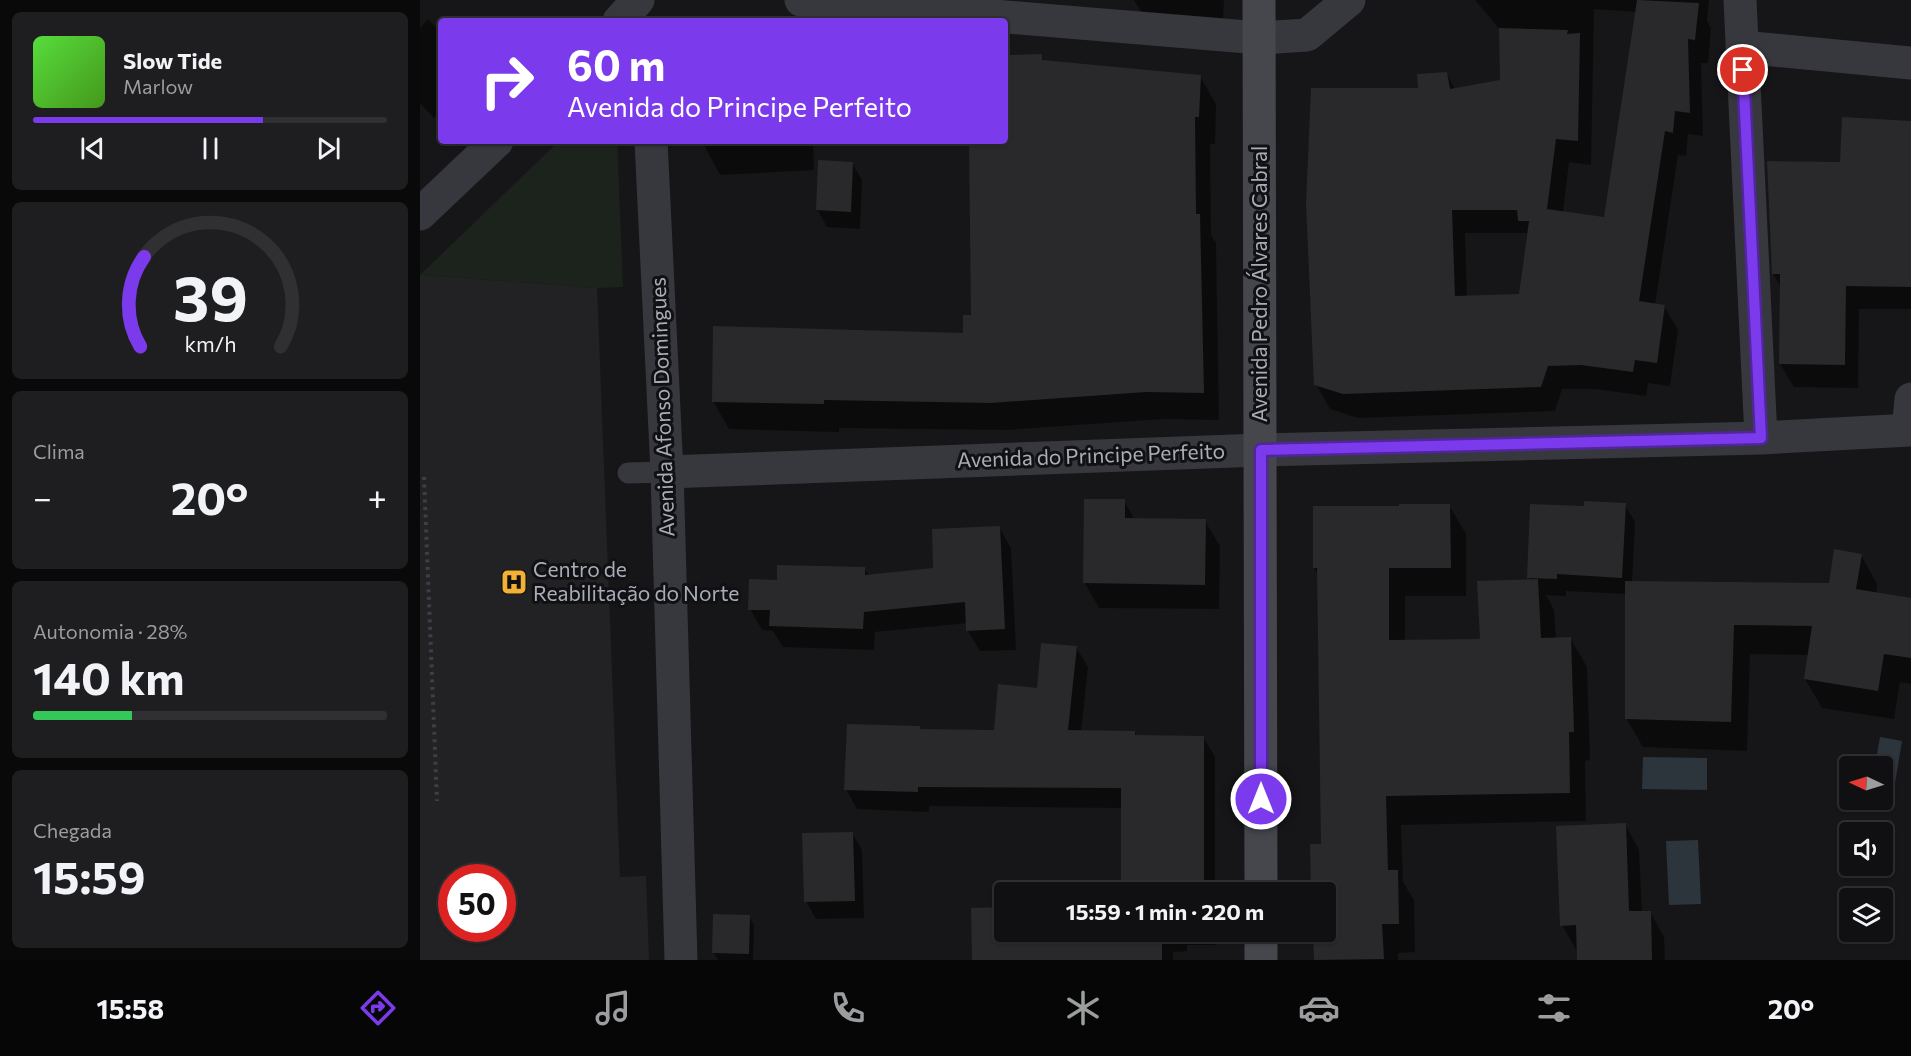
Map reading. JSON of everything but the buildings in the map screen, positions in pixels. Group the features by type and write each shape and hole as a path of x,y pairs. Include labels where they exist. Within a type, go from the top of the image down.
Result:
{"main road":[{"name":"Avenida Pedro Álvares Cabral","path":"1259,0 1261,882"},
{"path":"1261,942 1261,960"}],"street":[{"path":"622,18 638,0"},
{"path":"645,0 646,18"},
{"path":"801,0 1260,38 1307,35 1349,0"},
{"path":"1740,0 1761,438"},
{"path":"1742,47 1911,63"},
{"path":"420,214 495,144"},
{"name":"Avenida Afonso Domingues","path":"651,144 667,472 681,960"},
{"name":"Avenida do Principe Perfeito","path":"667,472 1261,450 1761,438 1910,420"}],"lane":[{"path":"628,473 667,472"}],"path":[{"path":"424,477 437,801"}],"shaded area":[{"path":"556,144 617,144 623,287 597,288 420,275"},
{"name":"Centro de Reabilitação do Norte","path":"420,275 597,288 620,877 646,876 649,960 420,960"},
{"path":"1880,737 1902,741 1893,795 1893,756 1877,756"},
{"path":"1643,757 1707,758 1707,790 1642,789"},
{"path":"1698,840 1701,904 1669,905 1666,841"}],"place":[{"name":"Centro de Reabilitação do Norte","path":"514,582"}],"route":[{"path":"1261,799 1261,450 1761,438 1743,70"}]}
